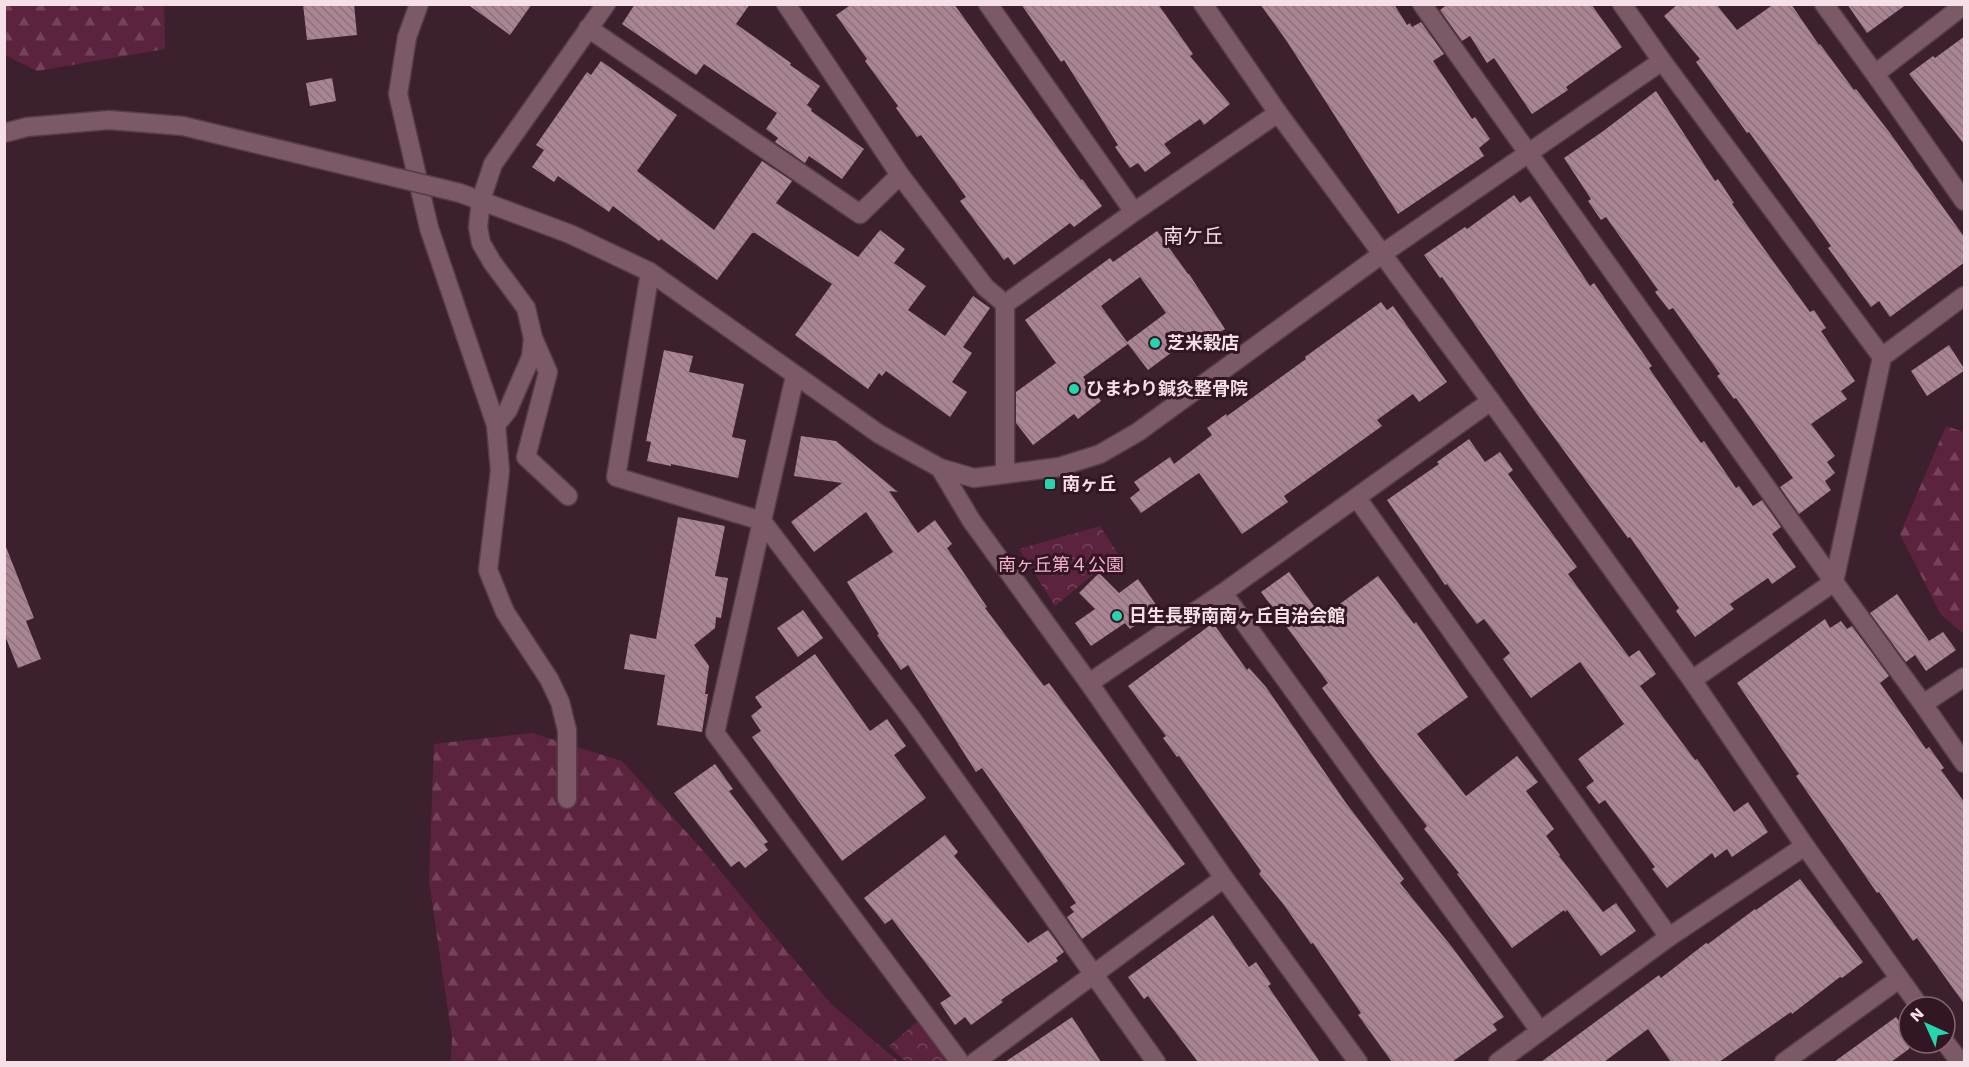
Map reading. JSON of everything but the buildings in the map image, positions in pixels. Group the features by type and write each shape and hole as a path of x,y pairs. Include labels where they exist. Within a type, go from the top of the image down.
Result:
{"street":[{"path":"419,4 407,37 398,94 429,228 496,425 500,471 488,570 505,612 549,678 560,702 567,730 567,799"},
{"path":"568,496 526,457 548,372 533,338 526,308 481,243 478,227 481,200 493,165 606,4"},
{"path":"786,4 900,175 985,287 1005,304 1005,474"},
{"path":"988,4 1134,212"},
{"path":"1203,4 1278,112 1491,401 1692,680 1805,846 1911,995"},
{"path":"1422,4 1965,763"},
{"path":"1622,4 1882,357"},
{"path":"1824,4 1965,201"},
{"path":"1875,74 1965,5"},
{"path":"588,28 860,214 900,175"},
{"path":"4,133 27,127 109,120 183,126 481,200 570,234 650,272 879,434 940,468 974,478 1059,467 1100,454 1138,432 1382,254 1662,61"},
{"path":"1005,304 1278,112"},
{"path":"650,272 616,477 762,521 912,719 1156,1062"},
{"path":"1692,680 1834,582 1882,357 1965,296"},
{"path":"496,425 508,410 531,357 533,338"},
{"path":"795,376 715,733 960,1062"},
{"path":"1089,683 1223,593 1491,401"},
{"path":"940,468 971,520 1089,683 1224,878 1358,1062"},
{"path":"1357,498 1669,937"},
{"path":"1223,593 1540,1031"},
{"path":"1923,704 1965,677"},
{"path":"1498,1062 1669,937 1805,846"},
{"path":"975,1062 1224,878"},
{"path":"1784,1062 1899,979"}],"green space":[{"path":"4,5 164,5 165,49 37,71 5,55"},
{"path":"1946,426 1964,432 1964,634 1941,615 1900,534"},
{"name":"南ヶ丘第４公園","path":"1100,526 1118,554 1055,606 1019,549"},
{"path":"532,733 622,761 707,855 831,1004 899,1062 451,1062 452,1038 429,881 434,744"},
{"path":"917,1022 947,1062 906,1062 889,1046"}],"place":[{"name":"芝米穀店","path":"1155,343"},
{"name":"ひまわり鍼灸整骨院","path":"1074,389"},
{"name":"南ヶ丘","path":"1050,484"},
{"name":"日生長野南南ヶ丘自治会館","path":"1117,616"}],"district":[{"name":"南ケ丘","path":"1193,236"}]}
